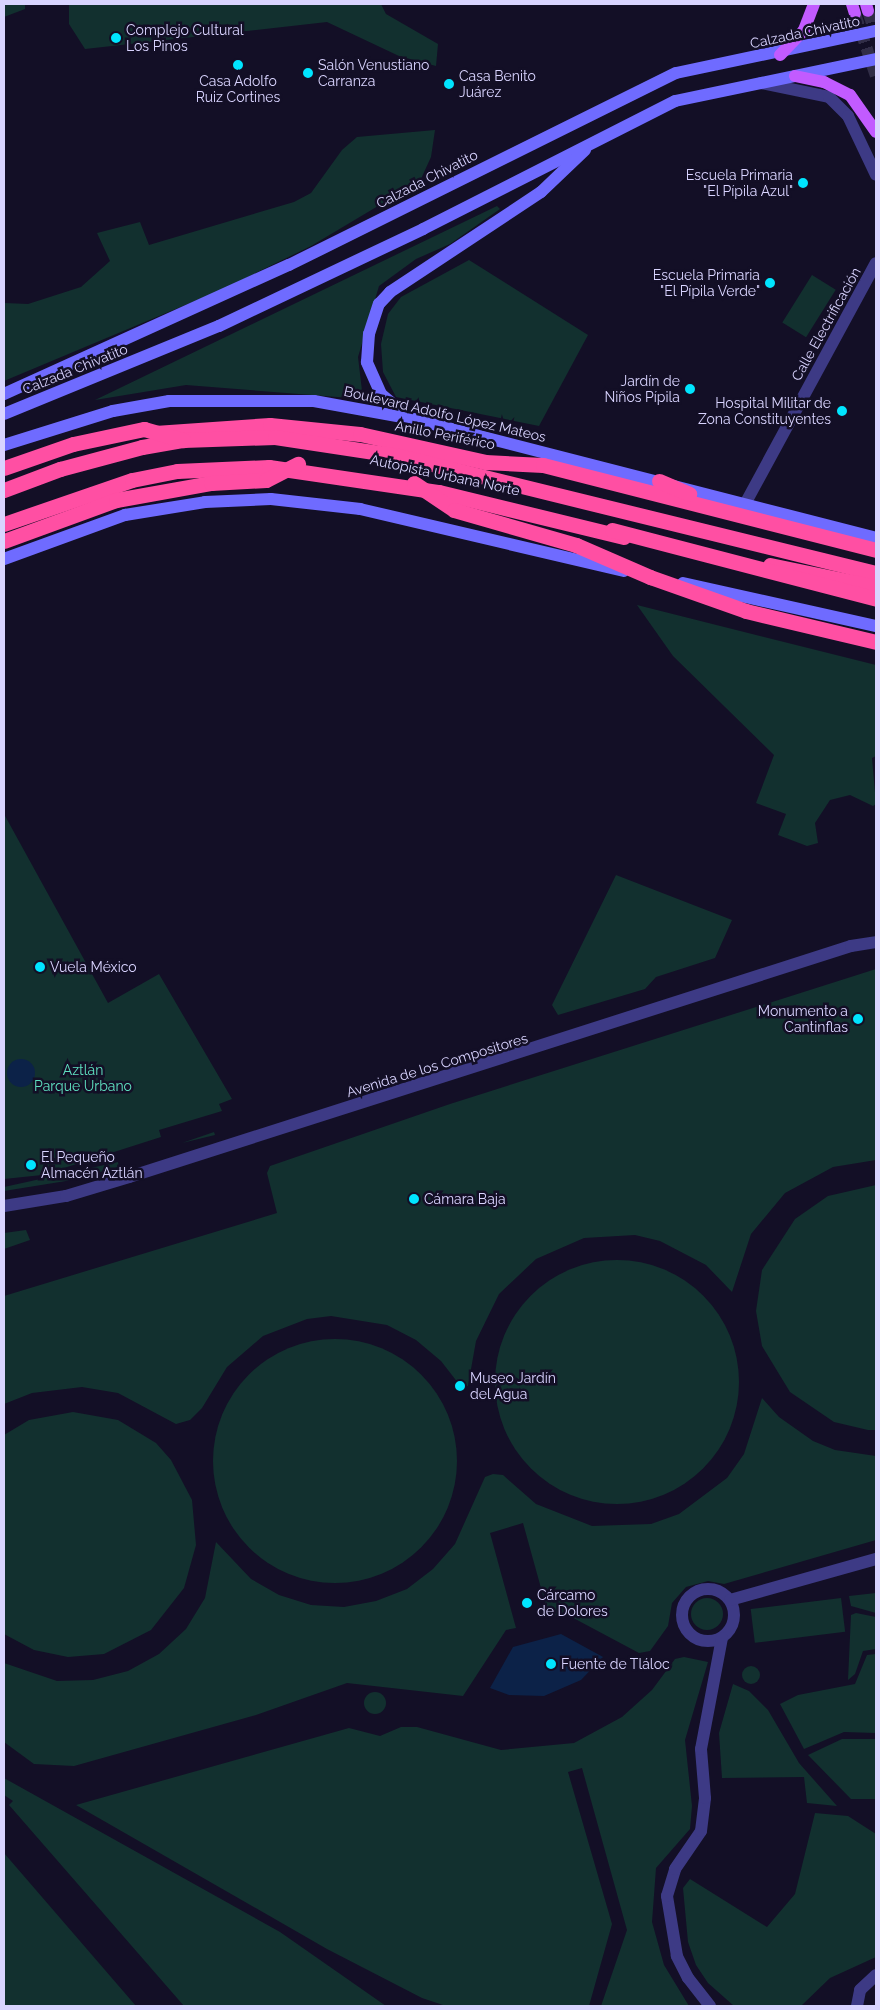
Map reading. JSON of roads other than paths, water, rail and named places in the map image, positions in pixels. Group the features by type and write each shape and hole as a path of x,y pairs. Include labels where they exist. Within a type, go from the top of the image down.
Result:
{"highway":[{"name":"Anillo Periférico","path":"4,474 128,437 234,426 318,428 484,462 543,464 876,551"},
{"path":"4,468 73,444 144,429 183,440"},
{"name":"Autopista Urbana Norte","path":"4,490 88,461 183,440 266,436 322,441 485,475 876,573"},
{"name":"Autopista Urbana Norte","path":"4,517 113,480 162,469 220,463 298,464 414,483 876,599"},
{"path":"4,541 116,500 210,483 266,480 298,464"},
{"path":"4,524 132,480 177,471 269,467 439,492 611,535 876,587"},
{"path":"485,475 550,472 876,551"},
{"path":"659,481 800,530"},
{"path":"414,483 454,510 576,545 694,595 876,642"}],"main road":[{"path":"780,55 804,30 814,4"},
{"name":"Calzada Chivatito","path":"4,394 289,265 623,96 676,73 780,55 876,31"},
{"name":"Calzada Chivatito","path":"4,414 219,326 675,101 876,59"},
{"path":"795,76 824,82 850,95 876,132"},
{"path":"413,419 389,403 370,374 367,348 379,304 390,292 541,192 591,144"},
{"name":"Boulevard Adolfo López Mateos","path":"4,445 113,411 212,398 314,401 413,419 876,538"},
{"path":"4,559 132,513 224,500 296,500 360,509 876,626"}],"street":[{"path":"761,83 829,97 848,116 876,175"},
{"name":"Calle Electrificación","path":"745,504 876,263"},
{"name":"Avenida de los Compositores","path":"4,1206 66,1196 129,1177 850,946 876,942"},
{"path":"722,1638 707,1642 693,1637 684,1625 682,1610 690,1596 707,1589 730,1600 876,1558"},
{"path":"710,2006 688,1978 677,1956 668,1896 674,1869 701,1831 705,1798 701,1749 722,1638 735,1617 730,1600"},
{"path":"857,2006 860,1990 876,1975"}],"water":[{"path":"21,1059 31,1063 35,1073 31,1083 21,1087 11,1083 7,1073 11,1063"},
{"name":"Fuente de Tláloc","path":"561,1634 603,1657 581,1680 544,1696 509,1695 490,1688 513,1647"}],"tunnel":[{"path":"868,11 876,36"},
{"path":"855,14 876,76"}],"place":[{"name":"Complejo Cultural Los Pinos","path":"116,38"},
{"name":"Casa Adolfo Ruiz Cortines","path":"238,65"},
{"name":"Salón Venustiano Carranza","path":"308,73"},
{"name":"Casa Benito Juárez","path":"449,84"},
{"name":"Escuela Primaria \"El Pípila Azul\"","path":"803,183"},
{"name":"Escuela Primaria \"El Pípila Verde\"","path":"770,283"},
{"name":"Jardín de Niños Pípila","path":"690,389"},
{"name":"Hospital Militar de Zona Constituyentes","path":"842,411"},
{"name":"Vuela México","path":"40,967"},
{"name":"Monumento a Cantinflas","path":"858,1019"},
{"name":"El Pequeño Almacén Aztlán","path":"31,1165"},
{"name":"Cámara Baja","path":"414,1199"},
{"name":"Museo Jardín del Agua","path":"460,1386"},
{"name":"Cárcamo de Dolores","path":"527,1603"},
{"name":"Fuente de Tláloc","path":"551,1664"}],"park label":[{"name":"Aztlán Parque Urbano","path":"83,1078"}]}
